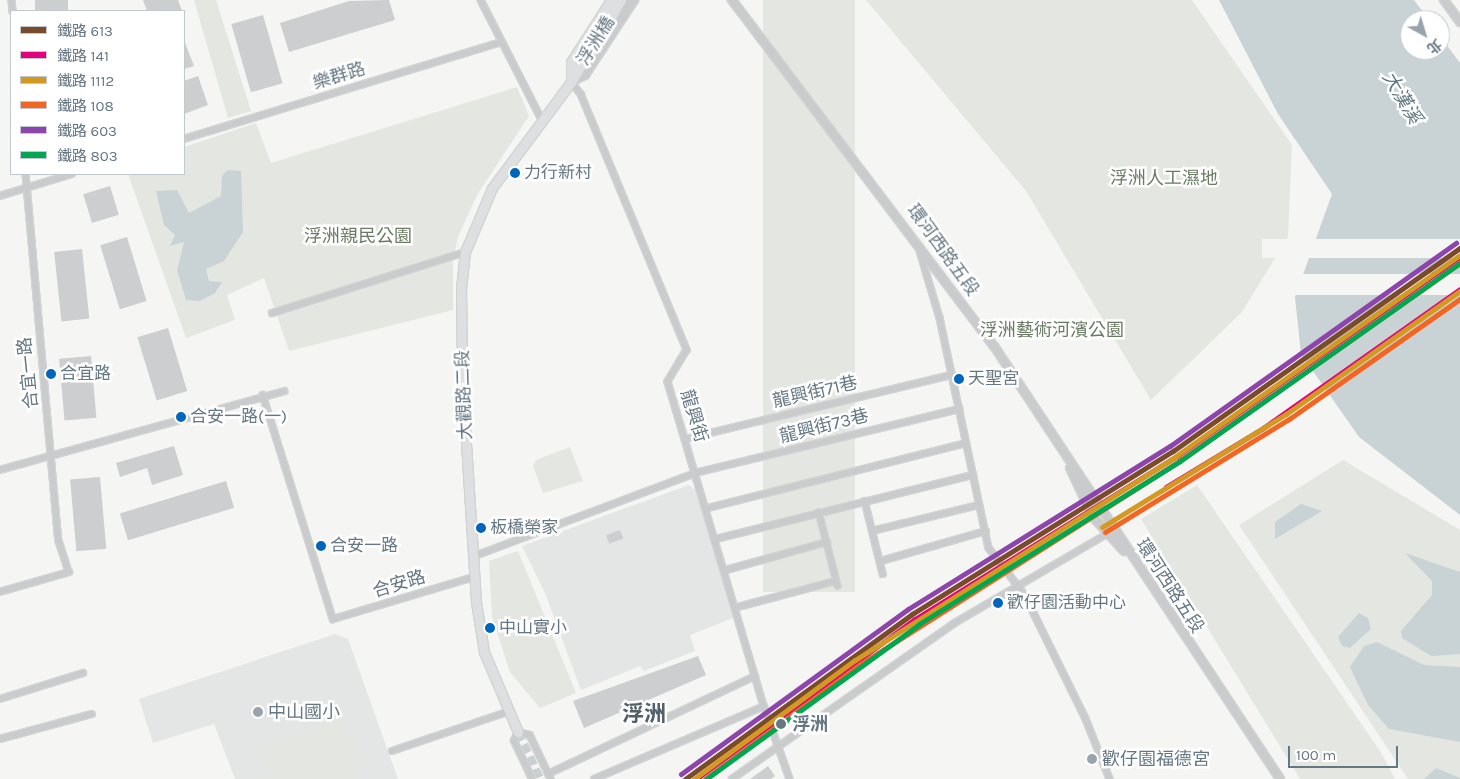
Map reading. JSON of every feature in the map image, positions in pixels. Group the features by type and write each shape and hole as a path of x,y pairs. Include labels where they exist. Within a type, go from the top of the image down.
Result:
{"main road":[{"path":"571,82 571,62 611,0"},
{"name":"浮洲橋","path":"571,82 621,0"},
{"name":"大觀路二段","path":"518,732 507,712 484,652 474,577 462,380 461,289 465,252 492,188 541,118 571,82"}],"street":[{"path":"481,0 541,118"},
{"path":"609,22 627,0"},
{"path":"571,82 585,75 634,0"},
{"name":"環河西路五段","path":"732,0 917,239 1064,453 1280,779"},
{"path":"1444,0 1460,22"},
{"name":"樂群路","path":"185,139 502,42"},
{"name":"龍興街","path":"571,82 580,94 687,350 668,382 738,607 764,706 790,779"},
{"name":"合宜一路","path":"0,592 69,570 59,541 26,175"},
{"path":"0,196 69,175"},
{"path":"917,239 952,375 989,548 1018,586 1086,719 1110,779"},
{"path":"272,312 465,252"},
{"name":"龍興街71巷","path":"685,439 952,375"},
{"path":"0,470 284,391"},
{"name":"合安路","path":"263,396 333,619 474,577"},
{"name":"龍興街73巷","path":"472,557 695,473 959,409"},
{"path":"708,508 966,444"},
{"path":"1064,453 1086,504 1107,534 1145,576"},
{"path":"716,539 973,474"},
{"path":"865,501 883,574"},
{"path":"872,531 980,505"},
{"path":"738,607 837,583 819,512"},
{"path":"881,561 986,531"},
{"path":"732,779 953,624 1107,534"},
{"path":"726,570 827,542"},
{"path":"0,699 82,673"},
{"path":"549,777 755,676"},
{"path":"594,779 764,706"},
{"path":"392,751 507,712"},
{"path":"0,739 92,714"},
{"name":"大觀路二段","path":"532,779 514,741 518,732 530,735 549,777"}],"shaded area":[{"path":"689,485 695,490 733,618 690,635 695,651 644,671 640,666 581,690 545,593 522,546"},
{"name":"中山國小","path":"335,634 348,639 398,779 235,779 214,724 153,743 139,699"}],"green space":[{"path":"194,0 216,0 251,111 228,118"},
{"path":"763,0 855,0 855,592 763,592"},
{"name":"浮洲人工濕地","path":"866,0 1192,0 1292,145 1288,237 1242,312 1151,400 1026,191"},
{"name":"浮洲親民公園","path":"517,87 529,116 477,195 458,237 453,261 453,310 289,351 264,278 227,295 235,320 186,338 128,175 185,175 185,147 256,123 271,163"},
{"path":"570,447 583,481 543,493 533,466 536,460"},
{"path":"1343,460 1460,530 1460,779 1408,779 1239,525"},
{"path":"1197,485 1380,751 1395,779 1300,779 1141,519"},
{"path":"518,551 576,693 540,708 510,672 492,617 489,561"},
{"path":"344,716 347,726 339,729 351,738 360,759 352,779 264,779 267,755 256,758 253,750"}],"water":[{"name":"大漢溪","path":"1219,0 1414,0 1422,10 1400,10 1400,60 1450,60 1450,50 1460,63 1460,515 1359,437 1301,354 1295,297 1332,194 1278,114"},
{"path":"227,170 241,171 243,232 224,261 206,269 209,281 222,282 215,293 200,301 186,300 177,270 184,242 170,246 175,235 164,225 156,191 177,190 189,213 221,196 222,176"},
{"path":"1301,504 1322,511 1275,539 1275,522"},
{"path":"1405,553 1460,572 1460,654 1431,656 1402,638 1401,631 1432,595 1432,581"},
{"path":"1359,613 1368,618 1371,629 1350,648 1342,646 1338,637"},
{"path":"1377,642 1424,665 1460,667 1460,742 1389,729 1368,705 1350,667 1364,646"},
{"path":"1436,768 1460,778 1460,779 1424,779"}],"pier":[{"path":"1262,239 1460,239 1460,258 1262,258"},
{"path":"1282,274 1460,274 1460,295 1282,295"}],"building":[{"path":"35,0 68,0 68,10 35,10"},
{"path":"143,0 178,0 182,10 147,10"},
{"path":"389,0 395,20 289,52 280,23 349,1"},
{"path":"263,15 283,83 251,92 231,24"},
{"path":"185,43 194,66 185,69"},
{"path":"198,76 208,105 185,114 185,81"},
{"path":"110,186 119,215 92,223 83,194"},
{"path":"127,237 147,301 120,309 100,245"},
{"path":"82,249 89,319 61,322 54,252"},
{"path":"168,328 187,391 157,400 137,337"},
{"path":"91,356 96,418 65,421 59,359"},
{"path":"174,446 183,475 152,485 147,468 120,477 116,463"},
{"path":"100,477 106,549 76,551 70,480"},
{"path":"226,481 234,508 128,540 120,513"},
{"path":"620,530 623,538 609,544 606,535"},
{"path":"698,656 706,675 584,728 573,701"},
{"path":"768,766 775,776 771,779 750,779"}],"tunnel":[{"path":"518,732 540,779"}],"rail line":[{"name":"603","path":"681,774 908,609 1170,446 1456,243"},
{"name":"613","path":"685,779 912,614 1173,451 1460,248"},
{"name":"1112","path":"694,779 855,660 1176,456 1460,255"},
{"name":"141","path":"696,779 915,619 1177,456 1460,256"},
{"name":"108","path":"705,779 859,665 1179,461 1460,263"},
{"name":"803","path":"706,779 919,624 1180,461 1460,263"},
{"name":"141","path":"1166,487 1263,428 1460,289"},
{"name":"1112","path":"1102,527 1286,414 1460,291"},
{"name":"108","path":"1105,532 1289,419 1460,299"}],"place":[{"name":"力行新村","path":"515,173"},
{"name":"合宜路","path":"51,374"},
{"name":"天聖宮","path":"959,379"},
{"name":"合安一路(一)","path":"181,417"},
{"name":"板橋榮家","path":"481,528"},
{"name":"合安一路","path":"321,546"},
{"name":"歡仔園活動中心","path":"998,603"},
{"name":"中山實小","path":"490,628"},
{"name":"中山國小","path":"258,712"},
{"name":"浮洲","path":"781,724"},
{"name":"歡仔園福德宮","path":"1092,759"}],"district":[{"name":"浮洲","path":"644,715"}],"park label":[{"name":"浮洲藝術河濱公園","path":"1052,330"}]}
